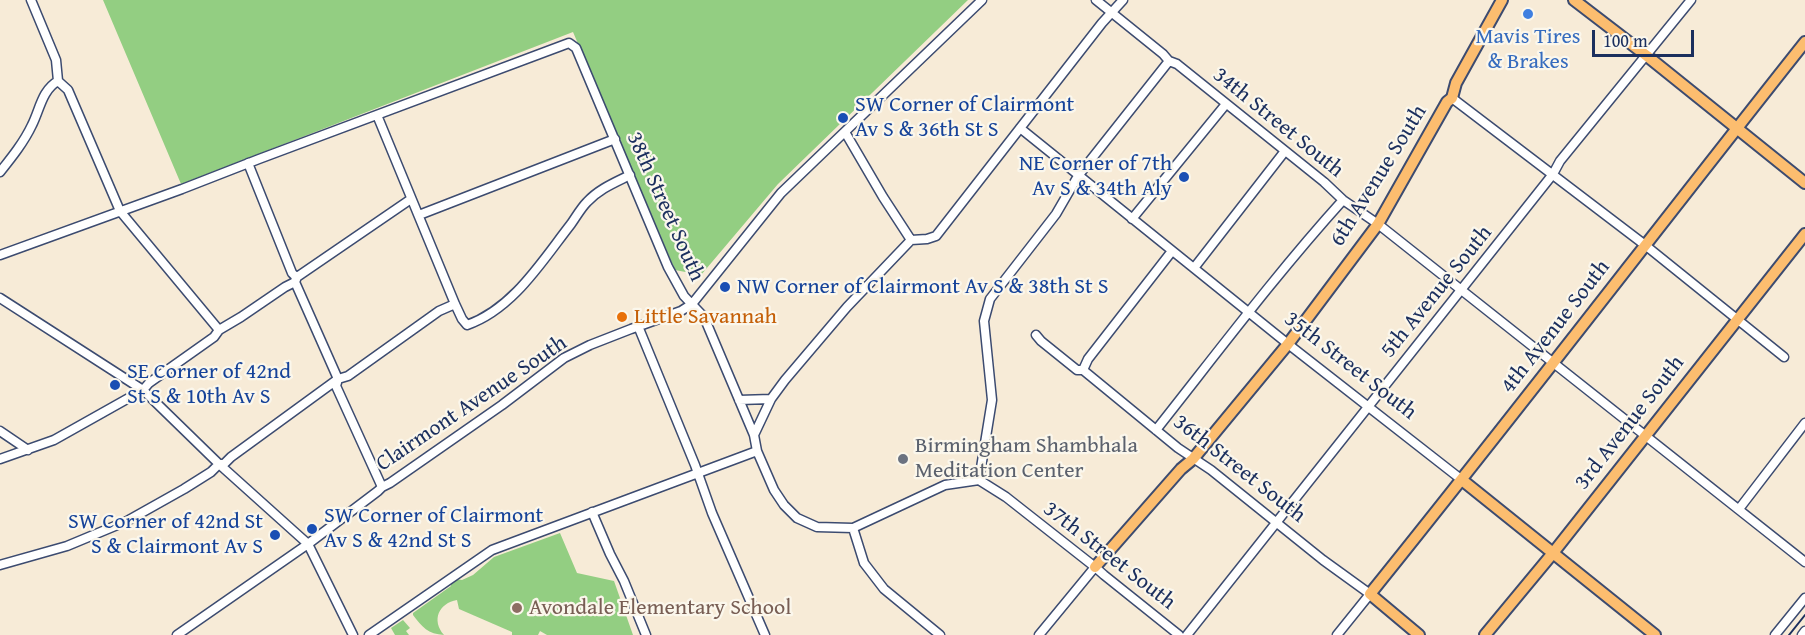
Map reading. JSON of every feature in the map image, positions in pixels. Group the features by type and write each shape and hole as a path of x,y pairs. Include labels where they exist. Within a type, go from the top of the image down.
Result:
{"main road":[{"name":"6th Avenue South","path":"1095,567 1181,469 1193,459 1288,344 1378,224 1447,102 1452,98 1456,83 1502,0"},
{"path":"1574,0 1805,183"},
{"name":"4th Avenue South","path":"1370,594 1805,42"},
{"name":"3rd Avenue South","path":"1485,635 1553,553 1805,234"},
{"name":"35th Street South","path":"1462,480 1655,635"},
{"name":"36th Street South","path":"1370,594 1419,635"}],"street":[{"path":"31,0 56,60 58,81 68,90 120,211 219,330"},
{"name":"Clairmont Avenue South","path":"177,635 308,544 382,486 390,483 502,405 564,358 590,345 692,304 781,194 982,0"},
{"name":"34th Street South","path":"1096,0 1163,54 1169,62 1176,64 1324,182 1343,200 1378,224 1805,562"},
{"path":"754,435 771,399 847,307 911,240 936,236 1102,23 1123,0"},
{"name":"5th Avenue South","path":"1187,635 1461,291 1560,162 1691,0"},
{"name":"38th Street South","path":"377,115 569,43 576,48 668,267 684,296 704,317 754,435 774,490 797,518 817,527 853,528"},
{"path":"940,635 884,589 864,563 853,528 945,485 979,480 992,400 984,321 990,299 1056,214 1078,176 1169,62"},
{"path":"0,172 16,152 32,125 45,93 52,84 58,81"},
{"path":"1452,98 1645,245 1784,357"},
{"path":"1132,219 1226,104"},
{"path":"0,255 377,115 455,304 467,325 481,320 501,306 528,279 587,202 604,187 630,175"},
{"name":"35th Street South","path":"1020,128 1288,344 1462,480"},
{"path":"845,132 911,240"},
{"path":"419,215 615,139"},
{"path":"1194,268 1285,151"},
{"path":"248,163 292,273 296,277 295,282 338,379 336,386 382,486"},
{"path":"0,459 54,440 142,390 214,337 219,330 295,282 297,277 411,199"},
{"path":"1156,430 1248,312 1343,200"},
{"path":"1083,370 1088,359 1172,251"},
{"path":"0,298 142,390 219,464 308,544 353,635"},
{"path":"0,565 67,546 127,521 184,489 212,472 219,464 224,464 338,379 348,376 439,311 455,304"},
{"path":"638,326 716,523 765,635"},
{"name":"36th Street South","path":"1036,335 1077,370 1083,370 1193,459 1211,470 1323,560 1370,594"},
{"path":"739,400 771,399"},
{"path":"1738,509 1805,423"},
{"path":"0,431 28,450"},
{"path":"369,635 486,554 758,451"},
{"name":"37th Street South","path":"979,480 1006,497 1179,635"},
{"path":"592,512 646,635"},
{"name":"6th Avenue South","path":"1039,635 1095,567"},
{"name":"4th Avenue South","path":"1338,635 1370,594"},
{"path":"1775,635 1805,598"},
{"path":"1802,635 1805,631"}],"green space":[{"path":"103,0 968,0 778,184 701,275 675,270 573,32 181,184"},
{"name":"Avondale Elementary School","path":"560,533 577,573 614,581 633,635 547,635 540,631 538,635 512,635 512,632 459,609 457,600 446,605 439,613 438,624 444,635 426,629 413,615 451,586 450,582 473,575 494,557"},
{"path":"403,620 410,628 406,631 409,635 395,635 391,628"}],"railway":[{"path":"1789,635 1805,615"}],"place":[{"name":"Mavis Tires & Brakes","path":"1528,14"},
{"name":"SW Corner of Clairmont Av S & 36th St S","path":"843,118"},
{"name":"NE Corner of 7th Av S & 34th Aly","path":"1184,177"},
{"name":"NW Corner of Clairmont Av S & 38th St S","path":"725,287"},
{"name":"Little Savannah","path":"622,317"},
{"name":"SE Corner of 42nd St S & 10th Av S","path":"115,385"},
{"name":"Birmingham Shambhala Meditation Center","path":"903,459"},
{"name":"SW Corner of Clairmont Av S & 42nd St S","path":"312,529"},
{"name":"SW Corner of 42nd St S & Clairmont Av S","path":"275,535"},
{"name":"Avondale Elementary School","path":"517,608"}]}
